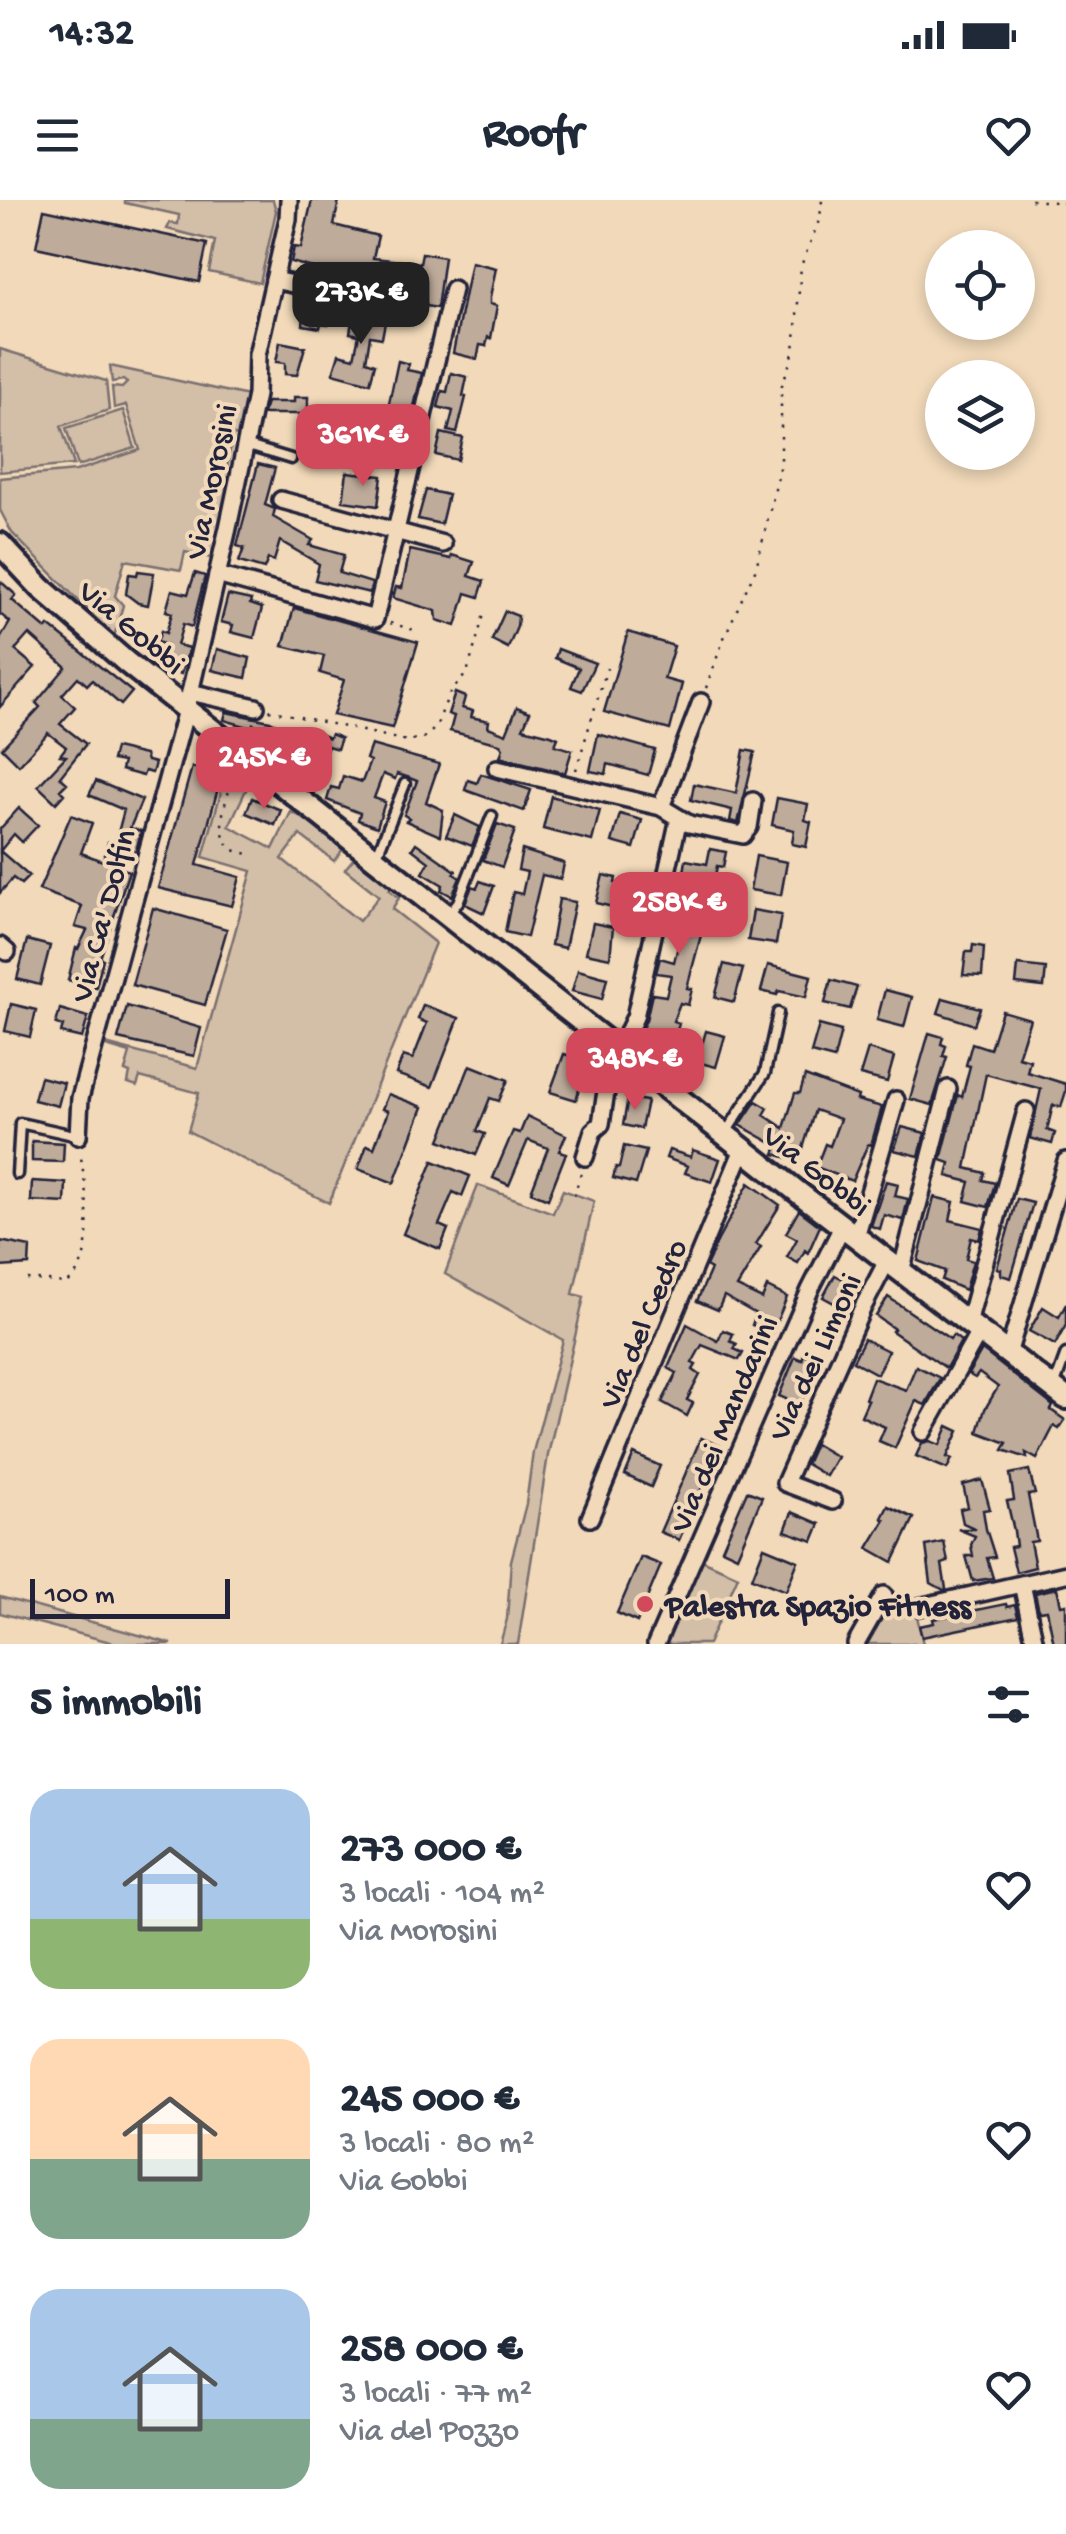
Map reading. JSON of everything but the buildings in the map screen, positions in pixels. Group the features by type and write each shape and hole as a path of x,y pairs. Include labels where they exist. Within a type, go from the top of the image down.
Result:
{"street":[{"name":"Via Morosini","path":"188,701 256,395 258,354 289,200"},
{"path":"274,280 351,297"},
{"path":"217,575 375,619 453,290"},
{"path":"282,500 443,544"},
{"name":"Via Gobbi","path":"0,544 56,601 188,701 374,858 1059,1393"},
{"path":"188,701 256,707"},
{"name":"Via Ca' Dolfin","path":"78,1136 80,1098 188,701"},
{"path":"662,807 701,702"},
{"path":"497,768 662,807 679,818 742,835 749,827 753,801"},
{"path":"585,1157 593,1131 601,1124 609,1072 635,1017 679,818"},
{"path":"894,1267 948,1089"},
{"name":"Via dei Mandarini","path":"656,1644 810,1290 849,1232 896,1100"},
{"path":"923,1432 973,1327 1026,1111"},
{"name":"Via del Cedro","path":"590,1518 743,1149"},
{"path":"1008,1354 1066,1161"},
{"name":"Via dei Limoni","path":"832,1501 785,1483 863,1307 894,1267"},
{"path":"919,1607 1066,1574"},
{"path":"1022,1584 1035,1644"},
{"path":"856,1644 884,1595"}],"lane":[{"path":"245,445 291,459"},
{"path":"374,858 382,848 405,784"},
{"path":"448,916 458,902 492,816"},
{"path":"725,1134 764,1074 778,1013"},
{"path":"17,1174 20,1122 78,1136"},
{"path":"1059,1393 1066,1354"}],"path":[{"path":"701,702 724,638 756,568 781,464 781,388 794,351 800,266 820,218 822,200"},
{"path":"1031,200 1066,203"},
{"path":"256,707 406,741 426,737 436,727 449,694 467,673 485,611"},
{"path":"375,619 418,631"},
{"path":"571,786 607,668"},
{"path":"238,762 221,830 224,841 233,850 252,854"},
{"path":"26,1278 67,1282 76,1272 88,1224 78,1136"},
{"path":"574,1196 585,1157"}],"shaded area":[{"path":"125,200 273,200 276,211 260,283 209,272 215,241 167,229 170,223 178,224 179,215"},
{"path":"0,349 106,381 109,410 61,426 74,465 0,472"},
{"path":"110,366 248,396 240,436 233,435 227,468 233,471 215,559 185,552 181,570 125,560 115,596 123,605 114,637 12,533 0,510 0,478 76,471 140,450 126,405 114,408 112,387 122,388 127,383 112,382"},
{"path":"123,410 135,448 78,466 66,428"},
{"path":"241,770 252,777 229,826 273,849 291,812 304,818 343,849 334,861 300,835 282,859 359,921 379,896 345,869 354,858 391,887 389,890 399,898 392,909 435,943 329,1203 188,1131 199,1093 140,1077 137,1086 128,1083 130,1073 125,1071 130,1053 106,1046 197,1068 252,871 203,857 226,774 239,778"},
{"path":"478,1185 553,1213 563,1190 594,1201 573,1294 584,1297 548,1455 518,1644 500,1644 507,1619 511,1561 526,1504 533,1452 563,1340 445,1274"},
{"path":"702,1560 738,1576 708,1644 665,1644"},
{"path":"0,1597 172,1644 118,1644 0,1613"},
{"path":"914,1602 923,1644 863,1644 882,1608"}],"place":[{"name":"Palestra Spazio Fitness","path":"645,1604"}]}
